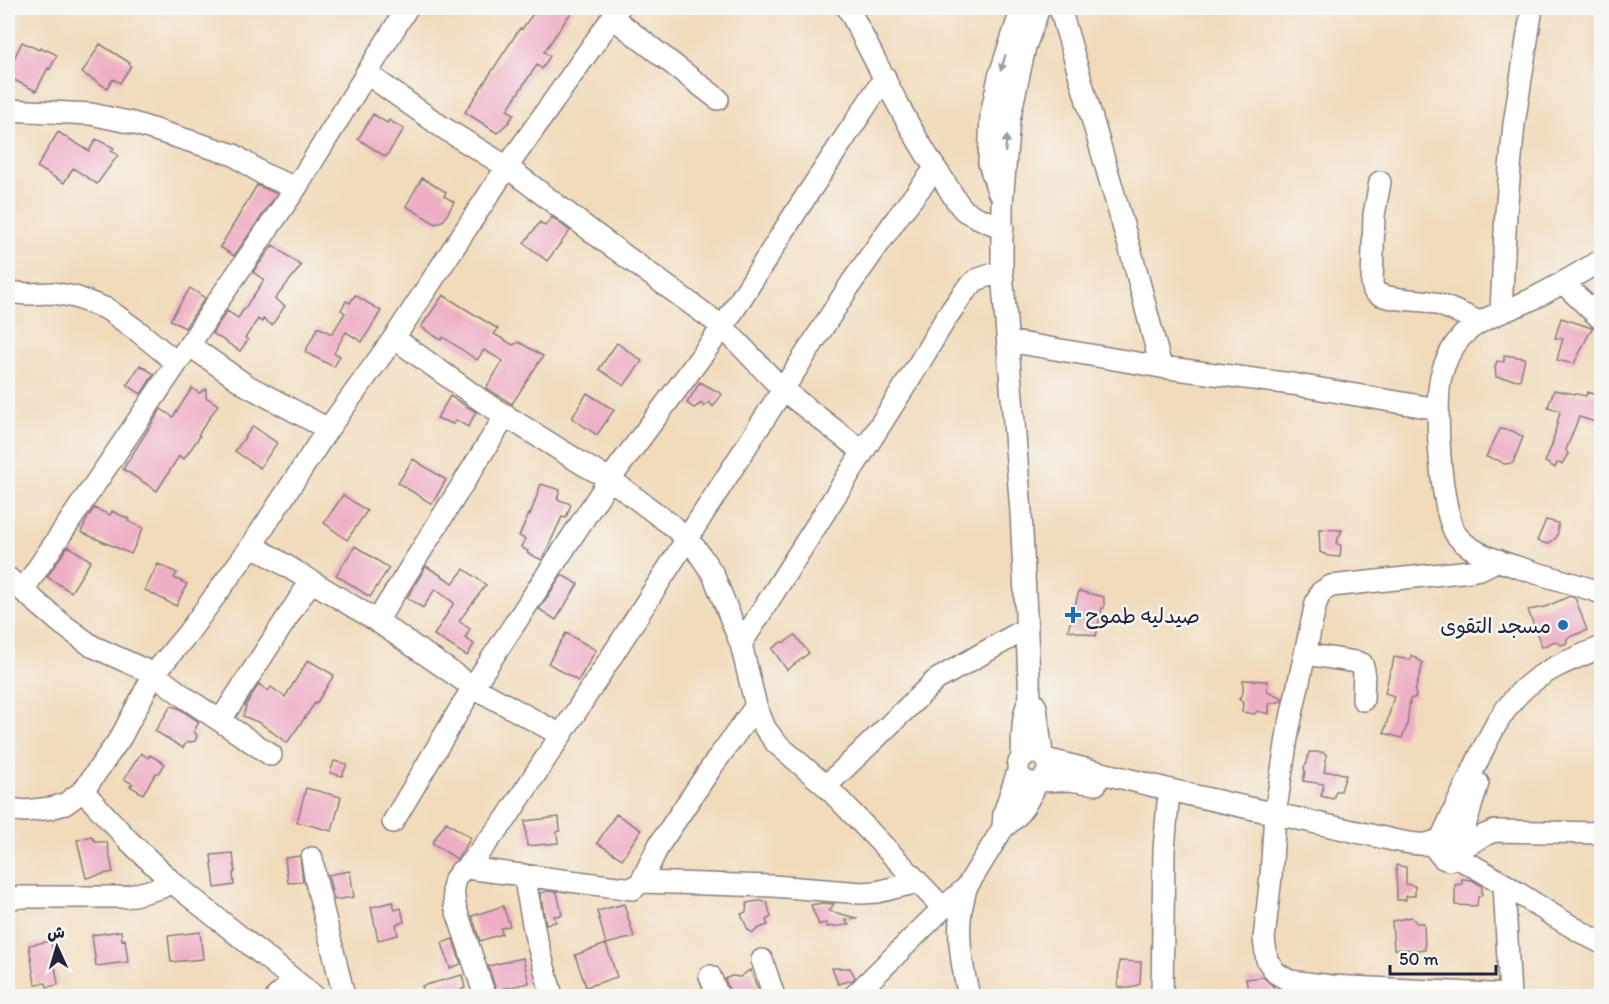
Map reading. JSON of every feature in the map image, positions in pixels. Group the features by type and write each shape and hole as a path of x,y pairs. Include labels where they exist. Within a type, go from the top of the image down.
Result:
{"street":[{"path":"271,755 154,674 92,646 15,584 177,363 296,188 407,8"},
{"path":"848,8 915,138 935,169 964,210 1003,228"},
{"path":"1002,202 989,163 991,115 999,77 1022,8"},
{"path":"1003,828 1004,813 1032,761 1036,707 1030,698 1022,513 1002,271 1002,202 1009,120 1025,47 1039,8"},
{"path":"1060,8 1130,247 1161,366"},
{"path":"1502,311 1506,213 1514,124 1532,8"},
{"path":"8,809 25,811 51,808 65,804 83,791 121,737 154,674 188,633 252,545 328,429 394,338 507,167 616,13 718,99"},
{"path":"366,73 442,127 507,167 723,327 782,389 863,453"},
{"path":"393,822 473,687 610,479 723,327 885,77"},
{"path":"8,110 90,114 133,123 234,155 263,174 296,188"},
{"path":"485,996 455,906 453,888 455,879 506,819 636,620 782,389 897,218 935,169"},
{"path":"1380,183 1374,215 1372,284 1374,291 1382,296 1428,302 1449,308 1479,322"},
{"path":"1602,260 1525,303 1479,322 1464,334 1453,347 1445,363 1438,409 1446,508 1458,537 1472,548 1498,560 1602,593"},
{"path":"741,644 946,318 965,291 976,280 1002,271"},
{"path":"1563,283 1602,320"},
{"path":"8,292 53,293 75,297 107,309 177,363"},
{"path":"394,338 482,401 610,479 674,527 696,549 712,574 741,644 756,706 765,728 776,743 826,786 943,908"},
{"path":"1008,341 1161,366 1292,384 1438,409"},
{"path":"189,345 246,385 328,429"},
{"path":"377,621 506,415"},
{"path":"252,545 377,621 473,687 561,735"},
{"path":"1498,560 1470,572 1331,586 1322,592 1316,603 1288,732 1274,820 1264,939 1268,960 1276,973 1290,981 1331,991 1510,996 1504,884"},
{"path":"220,720 311,581"},
{"path":"826,786 936,680 1027,628"},
{"path":"1450,849 1493,731 1515,697 1532,682 1553,669 1602,647"},
{"path":"1305,654 1362,664 1364,670 1363,700"},
{"path":"466,868 633,889 641,882 659,845 712,765 756,706"},
{"path":"1032,761 1191,795 1274,820"},
{"path":"855,996 966,888 1003,828 1016,817 1039,782 1047,774 1048,769 1032,761"},
{"path":"1039,782 1070,780 1092,783 1168,801 1450,849 1572,927 1602,943"},
{"path":"83,791 129,841 172,882 314,996"},
{"path":"1162,996 1164,850 1168,801"},
{"path":"1450,849 1495,831 1602,833"},
{"path":"312,858 344,996"},
{"path":"524,874 535,934 552,996"},
{"path":"8,899 126,897 160,888 172,882"},
{"path":"641,882 773,886 862,893 878,892 918,882"},
{"path":"966,888 960,919 960,952 969,996"},
{"path":"762,960 774,996"},
{"path":"710,976 718,996"},
{"path":"277,996 294,981"}],"building":[{"path":"537,8 574,8 544,52 550,56 542,69 537,65 507,110 514,114 497,133 465,112 520,28 522,29"},
{"path":"22,42 57,55 36,91 8,77 8,71"},
{"path":"100,44 130,63 131,66 120,83 113,79 107,88 82,73"},
{"path":"373,114 387,123 389,120 404,129 386,157 358,139"},
{"path":"58,132 89,151 96,139 114,148 111,151 118,155 97,184 73,168 64,183 37,167"},
{"path":"422,178 446,192 444,196 454,202 444,220 436,224 406,206"},
{"path":"257,185 277,194 234,256 220,247"},
{"path":"552,217 570,231 547,261 524,243 540,222 545,226"},
{"path":"273,245 301,266 275,299 285,306 272,325 263,319 262,322 258,319 245,338 248,340 240,351 212,333 227,311 238,318 264,280 253,272"},
{"path":"190,288 205,298 185,328 170,320"},
{"path":"355,295 381,311 362,342 346,332 334,353 340,356 334,367 305,352 318,327 332,334 345,313 341,310 346,301 350,303"},
{"path":"443,295 498,329 494,334 513,345 519,342 543,356 512,404 486,388 503,361 484,350 477,360 443,337 441,340 421,327"},
{"path":"1561,318 1592,328 1574,364 1557,360 1563,338 1555,338"},
{"path":"617,343 642,361 624,386 599,369"},
{"path":"1504,355 1525,358 1520,380 1496,377 1497,361 1504,362"},
{"path":"140,365 154,374 141,394 127,385"},
{"path":"700,382 722,394 713,407 709,402 704,407 702,403 694,408 687,403"},
{"path":"192,388 199,393 206,389 206,397 218,405 184,459 179,456 157,491 123,469 161,409 173,417"},
{"path":"1554,390 1586,396 1587,392 1602,397 1602,424 1579,417 1566,450 1568,454 1562,464 1557,463 1555,468 1545,462 1552,445 1560,411 1548,407"},
{"path":"587,393 614,410 597,435 572,418"},
{"path":"450,396 476,412 468,427 456,420 453,424 437,418"},
{"path":"253,426 277,443 260,468 235,451"},
{"path":"1500,429 1513,431 1523,437 1513,463 1504,464 1486,457"},
{"path":"413,459 446,480 432,504 398,483"},
{"path":"541,484 560,490 557,499 571,504 566,518 562,517 542,560 527,553 528,551 521,547 525,539 519,536 530,515"},
{"path":"343,495 367,511 347,540 324,523"},
{"path":"94,508 110,515 112,511 143,528 131,554 81,532"},
{"path":"1546,520 1558,523 1556,538 1548,544 1537,541"},
{"path":"1319,529 1342,530 1336,543 1341,546 1340,557 1328,556 1320,552"},
{"path":"68,546 91,561 71,592 47,577"},
{"path":"355,546 389,568 370,597 336,575"},
{"path":"158,564 177,573 174,578 187,584 176,606 145,590"},
{"path":"426,566 453,583 464,569 486,585 459,621 470,629 465,638 474,644 467,656 434,635 454,603 435,589 423,608 407,598"},
{"path":"562,575 578,584 556,620 539,609"},
{"path":"1079,591 1104,597 1104,608 1102,608 1096,636 1068,630"},
{"path":"1570,596 1575,598 1587,630 1567,638 1567,643 1561,645 1555,641 1542,647 1528,610 1545,607"},
{"path":"566,633 596,650 578,681 548,663"},
{"path":"795,635 809,653 787,670 772,649"},
{"path":"1411,655 1423,663 1415,691 1416,697 1410,699 1407,726 1402,738 1384,733 1394,696 1385,693 1394,657 1411,660"},
{"path":"308,660 334,675 287,743 260,723 243,716 245,706 259,684 268,691 271,687 285,697"},
{"path":"1243,680 1268,681 1267,691 1282,698 1282,701 1269,704 1269,714 1257,711 1255,714 1242,712 1243,703 1239,699 1243,692"},
{"path":"171,706 199,722 194,731 197,736 195,741 186,743 183,748 155,731"},
{"path":"1309,752 1322,752 1327,755 1324,772 1346,775 1341,791 1336,791 1333,799 1321,796 1324,784 1303,781 1304,767"},
{"path":"141,753 148,758 150,755 165,764 159,773 156,773 143,794 124,779"},
{"path":"334,761 347,764 342,776 330,773"},
{"path":"306,788 341,797 332,831 297,822"},
{"path":"616,814 641,830 622,859 597,843"},
{"path":"559,817 558,843 527,846 525,821"},
{"path":"446,822 471,838 457,859 432,843"},
{"path":"91,836 96,842 107,842 113,872 86,878 77,840"},
{"path":"233,853 234,885 215,888 211,855"},
{"path":"300,856 303,882 288,883 285,858"},
{"path":"1396,865 1406,867 1406,884 1415,886 1415,896 1406,896 1406,900 1397,900"},
{"path":"350,871 354,897 334,900 328,875"},
{"path":"1462,879 1472,880 1482,886 1482,895 1478,897 1477,906 1455,905 1455,885 1462,884"},
{"path":"557,892 562,915 554,916 556,922 546,924 540,893"},
{"path":"393,902 395,910 401,908 404,922 396,924 398,935 378,940 371,907"},
{"path":"767,902 771,917 766,920 768,925 753,933 748,930 741,914 746,912 747,903"},
{"path":"624,904 634,937 606,944 597,911"},
{"path":"834,904 829,911 857,919 845,920 849,925 827,927 827,923 819,925 811,905"},
{"path":"503,906 510,926 501,928 502,934 480,941 472,916"},
{"path":"1411,917 1417,923 1424,923 1425,950 1394,949 1392,921"},
{"path":"121,931 122,940 125,939 128,962 96,966 92,935"},
{"path":"200,932 203,959 171,962 168,936"},
{"path":"453,939 461,964 450,968 442,943"},
{"path":"51,941 58,985 47,987 46,983 35,984 29,945"},
{"path":"606,944 617,977 586,987 575,955"},
{"path":"523,958 529,983 496,990 488,966"},
{"path":"1119,961 1141,962 1140,984 1130,988 1118,987"},
{"path":"832,968 850,968 855,977 853,980 838,984"},
{"path":"750,970 761,996 731,996 725,979 732,976 740,977"},
{"path":"462,975 465,988 461,990 463,996 425,996 422,986"},
{"path":"1263,977 1273,986 1276,996 1249,996 1246,979"}],"place":[{"name":"صيدليه طموح","path":"1073,615"},
{"name":"مسجد التقوى","path":"1563,625"}]}
